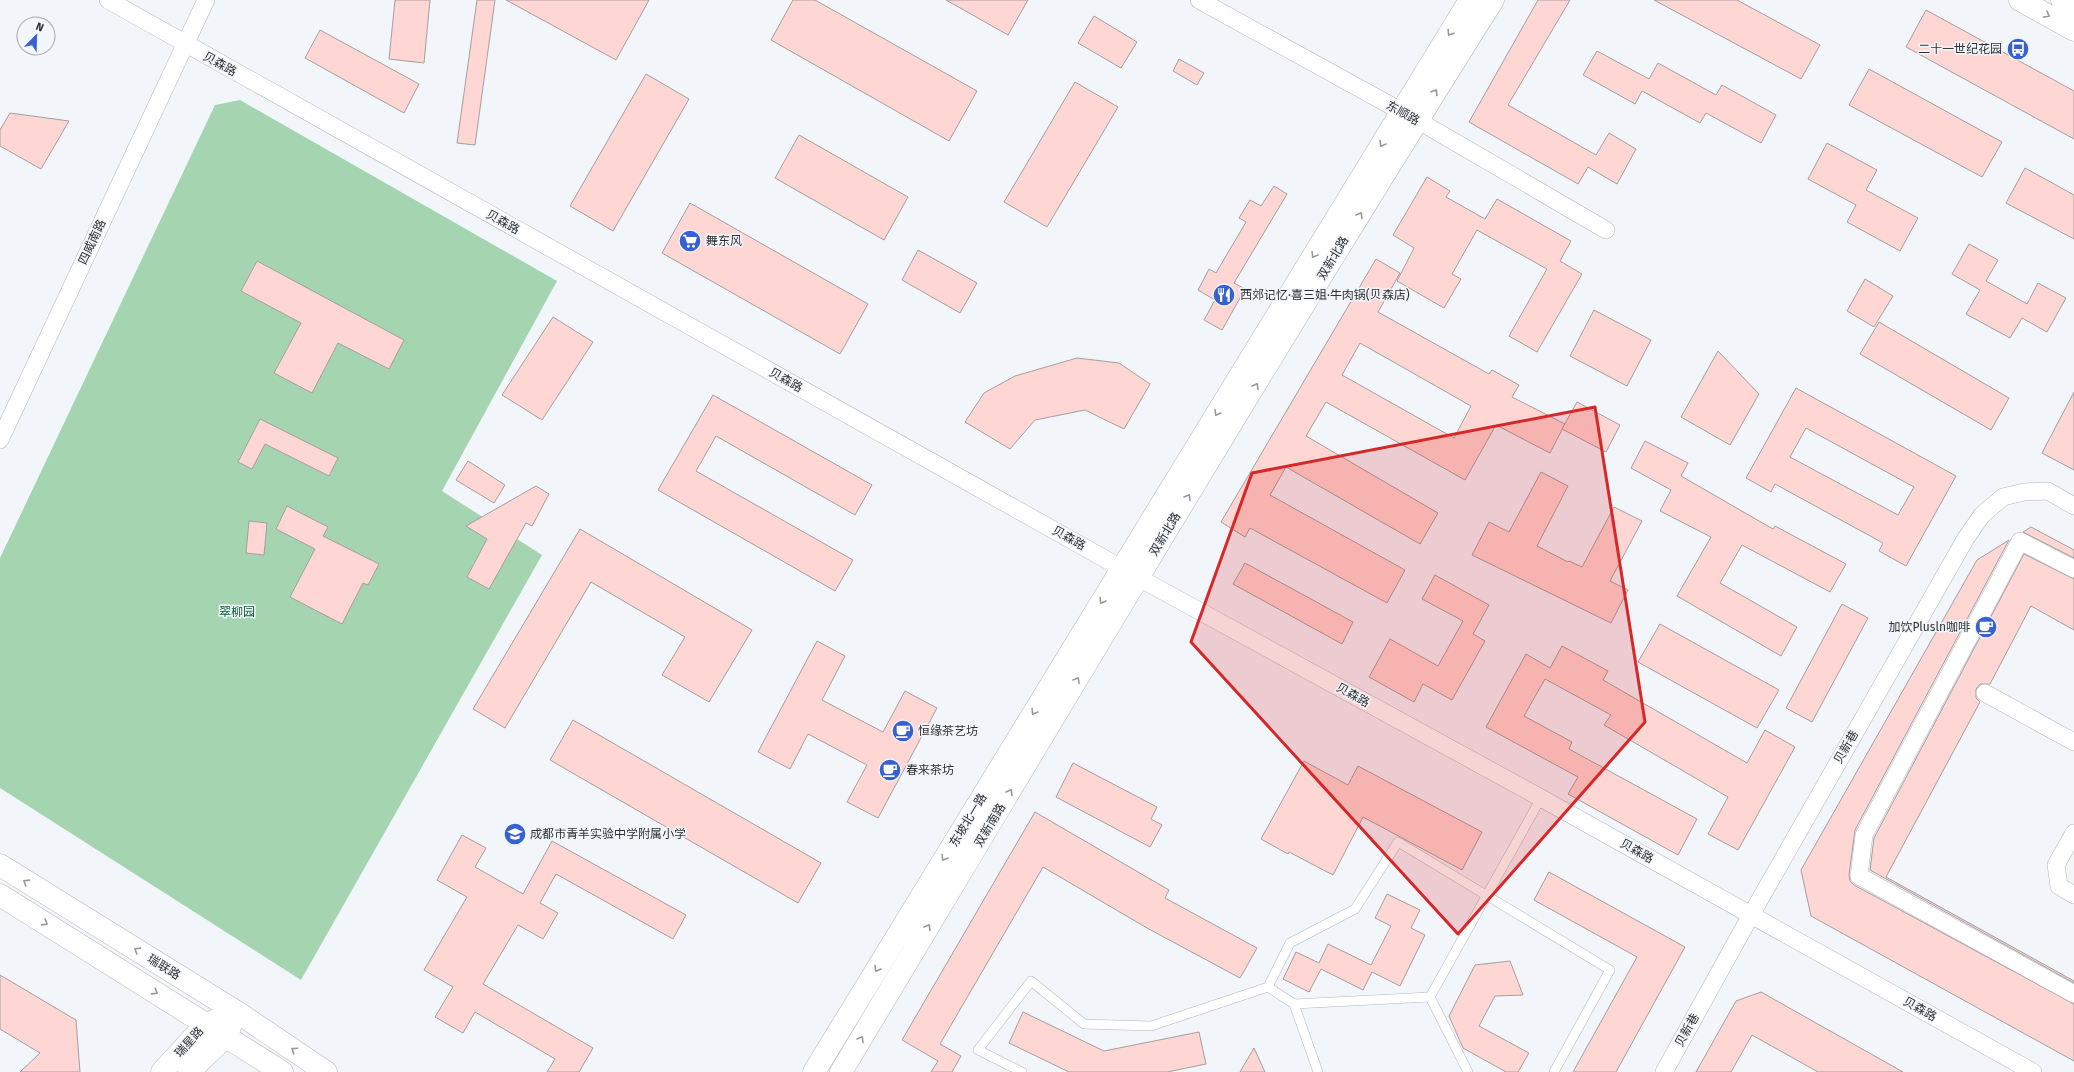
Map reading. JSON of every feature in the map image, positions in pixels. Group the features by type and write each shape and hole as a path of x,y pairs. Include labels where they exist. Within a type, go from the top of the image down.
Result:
{"main road":[{"name":"双新北路","path":"1131,573 1409,116 1470,0"},
{"name":"双新北路","path":"1409,116 1493,0"},
{"path":"2020,0 2074,30"},
{"path":"2062,0 2074,7"},
{"name":"东坡北一路","path":"818,1066 1131,573"},
{"name":"双新南路","path":"843,1072 1131,573"},
{"name":"瑞联路","path":"0,866 237,1012 326,1072"},
{"path":"0,895 282,1072"},
{"name":"瑞星路","path":"162,1072 206,1024 237,1012"},
{"name":"瑞星路","path":"189,1072 226,1036 237,1012"}],"street":[{"name":"贝森路","path":"108,0 185,45 1131,573 1541,798 2033,1072"},
{"name":"四威南路","path":"0,440 206,0"},
{"name":"东顺路","path":"1199,0 1409,116 1606,230"},
{"name":"贝新巷","path":"1664,1072 1751,915 1966,538 1982,515 2003,497 2024,492 2048,491 2074,506"},
{"path":"2074,569 2020,541 1864,835 1859,876 2074,994"},
{"path":"1985,693 2074,742"},
{"path":"2074,833 2056,865 2059,886 2074,895"},
{"path":"818,1066 843,1072"}],"lane":[{"path":"1430,997 1541,798"},
{"path":"1022,1072 978,1050 1031,981 1084,1024 1144,1026 1151,1026 1268,987 1290,943 1355,909 1398,842 1610,970 1554,1072"},
{"path":"1268,987 1294,1004 1430,997"},
{"path":"1430,997 1468,1072"},
{"path":"1294,1004 1318,1072"}],"highlighted area":[{"path":"1595,407 1645,722 1458,934 1191,642 1252,473"}],"green space":[{"name":"翠柳园","path":"240,100 557,281 442,491 542,555 301,980 0,788 0,558 215,105"}],"building":[{"path":"395,0 430,0 424,63 389,59"},
{"path":"477,0 495,0 475,145 457,143"},
{"path":"506,0 649,0 616,60"},
{"path":"793,0 815,0 977,91 949,141 771,40"},
{"path":"946,0 1028,0 1008,35"},
{"path":"1538,0 1570,0 1508,105 1596,155 1609,133 1636,149 1617,184 1588,167 1578,184 1469,122"},
{"path":"1654,0 1737,0 1820,45 1801,79"},
{"path":"1926,10 2074,91 2074,139 1906,47"},
{"path":"1094,16 1137,42 1121,68 1078,43"},
{"path":"320,30 419,84 404,113 305,58"},
{"path":"1597,51 1649,79 1658,63 1716,95 1722,85 1776,115 1761,143 1706,113 1700,123 1642,91 1635,104 1583,75"},
{"path":"1179,59 1204,73 1197,85 1173,71"},
{"path":"1869,69 2002,142 1982,177 1849,105"},
{"path":"646,74 689,99 613,231 570,206"},
{"path":"1075,82 1118,107 1047,227 1004,202"},
{"path":"10,113 69,121 41,169 0,146 0,130"},
{"path":"799,135 908,197 884,240 775,178"},
{"path":"1827,143 1877,170 1866,190 1918,218 1900,251 1847,222 1856,205 1808,179"},
{"path":"2025,168 2074,195 2074,239 2006,203"},
{"path":"1427,177 1450,191 1446,197 1485,219 1497,199 1571,241 1560,261 1582,274 1537,352 1509,336 1547,269 1477,230 1452,274 1461,279 1444,308 1397,281 1414,248 1393,235"},
{"path":"1274,186 1287,194 1234,283 1245,289 1222,330 1204,320 1215,300 1198,290 1209,269 1216,273 1246,222 1239,218 1250,200 1261,206"},
{"path":"690,203 868,304 840,354 662,253"},
{"path":"1969,244 1998,260 1986,281 2027,304 2038,283 2066,298 2047,332 2022,318 2010,338 1966,314 1980,290 1952,274"},
{"path":"918,250 977,283 960,313 902,280"},
{"path":"1376,259 1400,273 1378,312 1489,374 1492,370 1519,385 1512,397 1565,424 1550,453 1496,425 1465,480 1326,402 1306,436 1438,513 1420,544 1286,467 1270,495 1405,570 1387,603 1250,528 1245,537 1221,522","holes":["1360,343 1471,406 1454,438 1342,375"]},
{"path":"257,261 404,340 389,369 338,343 312,393 274,373 301,323 241,291"},
{"path":"1865,279 1893,296 1874,327 1847,311"},
{"path":"1594,310 1651,340 1627,386 1570,356"},
{"path":"553,317 593,342 542,420 502,395"},
{"path":"1879,322 2009,398 1991,430 1860,354"},
{"path":"1718,351 1759,394 1730,445 1681,417"},
{"path":"1077,358 1119,363 1150,384 1124,429 1085,410 1035,420 1010,449 965,422 984,393 1015,376"},
{"path":"1796,388 1956,476 1906,566 1879,551 1883,543 1775,484 1771,492 1746,478","holes":["1806,428 1914,487 1898,515 1790,457"]},
{"path":"2074,392 2074,470 2042,453"},
{"path":"713,395 872,485 855,515 716,436 696,471 853,560 835,591 658,490"},
{"path":"1577,402 1620,425 1606,452 1562,429"},
{"path":"260,419 338,458 329,476 265,444 252,469 238,462"},
{"path":"1645,441 1688,463 1681,476 1773,529 1775,526 1846,564 1830,592 1742,545 1720,583 1797,627 1781,656 1677,596 1711,537 1660,511 1671,490 1631,468"},
{"path":"468,461 505,485 494,503 456,480"},
{"path":"1541,472 1568,486 1537,546 1568,562 1569,561 1582,567 1614,507 1642,521 1610,581 1628,590 1611,623 1472,555 1489,522 1509,532"},
{"path":"536,486 549,494 532,526 526,523 489,589 467,577 487,539 466,526"},
{"path":"287,506 328,527 323,536 379,564 368,585 363,583 342,624 290,597 315,549 276,529"},
{"path":"249,521 267,523 264,555 246,553"},
{"path":"2031,527 2074,550 2074,558 2023,532"},
{"path":"580,529 752,630 709,702 662,675 685,637 591,582 505,728 473,709"},
{"path":"2009,540 1855,830 1849,875 1850,881 1854,885 2074,1004 2074,1061 1811,916 1801,870 1977,560"},
{"path":"2024,554 2074,579 2074,630 2031,606 1990,684 1980,684 1976,689 1976,698 1980,702 1886,877 2074,981 2074,983 1870,870 1874,838"},
{"path":"1245,563 1353,622 1342,644 1233,584"},
{"path":"1435,575 1489,605 1473,634 1485,641 1452,700 1423,684 1414,702 1369,677 1390,639 1438,666 1463,621 1422,599"},
{"path":"1842,604 1868,618 1812,722 1786,708"},
{"path":"1660,624 1779,690 1757,728 1638,662"},
{"path":"817,641 845,656 822,700 883,732 905,691 937,708 878,818 847,802 867,765 808,734 790,769 758,752"},
{"path":"1562,646 1608,671 1603,680 1747,763 1765,730 1795,747 1738,850 1708,834 1728,797 1604,725 1611,715 1545,679 1524,716 1572,742 1569,749 1697,819 1678,855 1568,794 1578,777 1486,727 1526,654 1550,668"},
{"path":"573,720 821,863 798,903 550,760"},
{"path":"1304,761 1348,785 1358,766 1482,832 1462,870 1363,817 1333,875 1289,852 1288,854 1261,839"},
{"path":"1073,763 1157,807 1151,819 1162,825 1150,847 1056,797"},
{"path":"1035,812 1169,890 1165,898 1257,948 1240,978 1147,928 1043,867 940,1044 961,1056 952,1072 931,1072 938,1061 902,1040"},
{"path":"462,835 486,848 475,867 523,894 552,841 686,915 673,939 556,874 540,903 558,913 543,939 518,925 483,984 593,1048 579,1072 547,1072 555,1059 475,1012 463,1033 435,1017 453,987 424,970 467,897 437,880"},
{"path":"1549,872 1685,947 1616,1072 1573,1072 1637,957 1534,900"},
{"path":"1387,894 1420,910 1411,928 1425,935 1400,986 1372,972 1363,990 1321,969 1309,992 1283,979 1296,952 1319,963 1328,944 1371,965 1391,926 1375,918"},
{"path":"1510,961 1523,995 1495,996 1479,1026 1529,1053 1518,1072 1506,1072 1463,1048 1449,1016 1475,965"},
{"path":"0,975 76,1020 80,1072 20,1072 40,1053 0,1029"},
{"path":"1761,992 1903,1072 1818,1072 1752,1035 1731,1072 1696,1072 1736,1001"},
{"path":"1023,1012 1104,1051 1199,1032 1206,1064 1167,1072 1069,1072 1009,1043"},
{"path":"1254,1048 1265,1072 1240,1072"}],"place":[{"name":"二十一世纪花园","path":"2018,49"},
{"name":"舞东风","path":"690,241"},
{"name":"西郊记忆·喜三姐·牛肉锅(贝森店)","path":"1224,295"},
{"name":"加饮Plusln咖啡","path":"1986,627"},
{"name":"恒缘茶艺坊","path":"903,731"},
{"name":"春来茶坊","path":"890,770"},
{"name":"成都市青羊实验中学附属小学","path":"515,834"}]}
